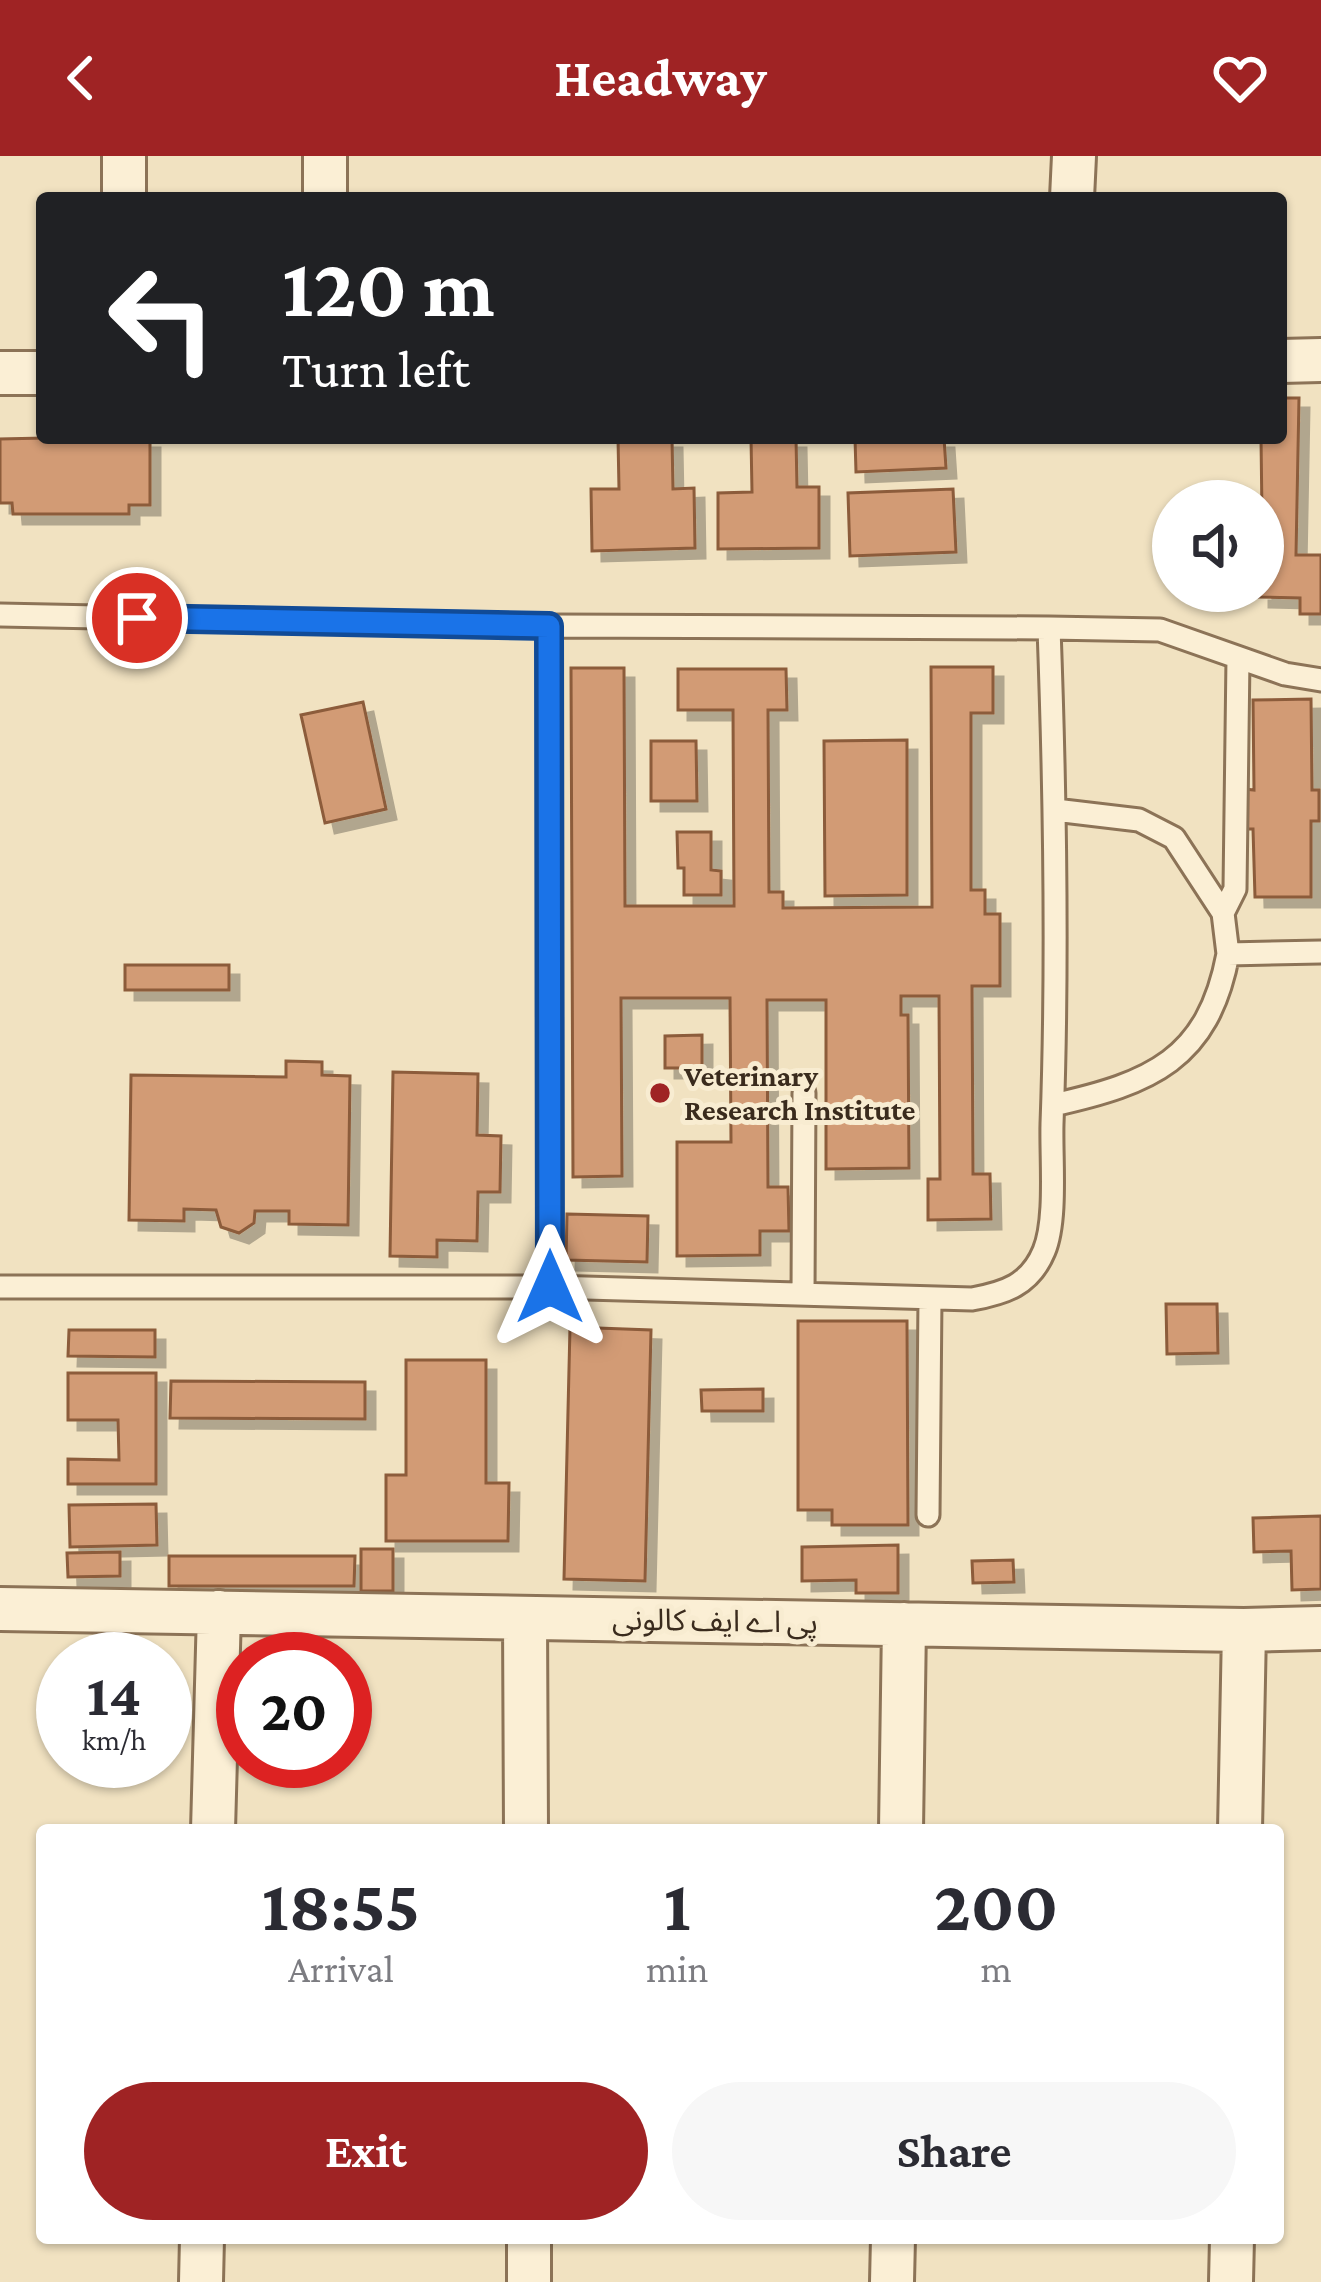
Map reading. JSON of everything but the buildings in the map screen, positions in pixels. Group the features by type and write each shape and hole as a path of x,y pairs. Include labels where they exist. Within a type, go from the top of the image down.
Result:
{"street":[{"path":"124,156 124,192"},
{"path":"325,156 326,192"},
{"path":"1072,192 1074,156"},
{"path":"1287,361 1321,360"},
{"path":"0,373 36,373"},
{"name":"پی اے ایف کالونی","path":"0,1609 1321,1628"},
{"path":"213,1824 219,1612"},
{"path":"525,1618 526,1824"},
{"path":"901,1824 904,1624"},
{"path":"1240,1824 1244,1630"},
{"path":"201,2282 202,2244"},
{"path":"529,2244 529,2282"},
{"path":"892,2282 893,2244"},
{"path":"1231,2282 1232,2244"}],"lane":[{"path":"0,615 549,626 1160,630 1285,674 1321,680"},
{"path":"549,626 550,1287"},
{"path":"0,1287 550,1287 972,1299 1006,1293 1030,1275 1046,1248 1053,1105 1055,810 1049,628"},
{"path":"1223,913 1235,889 1238,658"},
{"path":"1053,1105 1119,1090 1166,1065 1204,1028 1221,990 1228,954 1223,913 1174,838 1139,820 1055,810"},
{"path":"1228,954 1321,952"},
{"path":"803,1294 804,1093"},
{"path":"928,1515 929,1298"}],"place":[{"name":"Veterinary Research Institute","path":"660,1093"}],"route":[{"path":"137,618 549,626 550,1287"}]}
